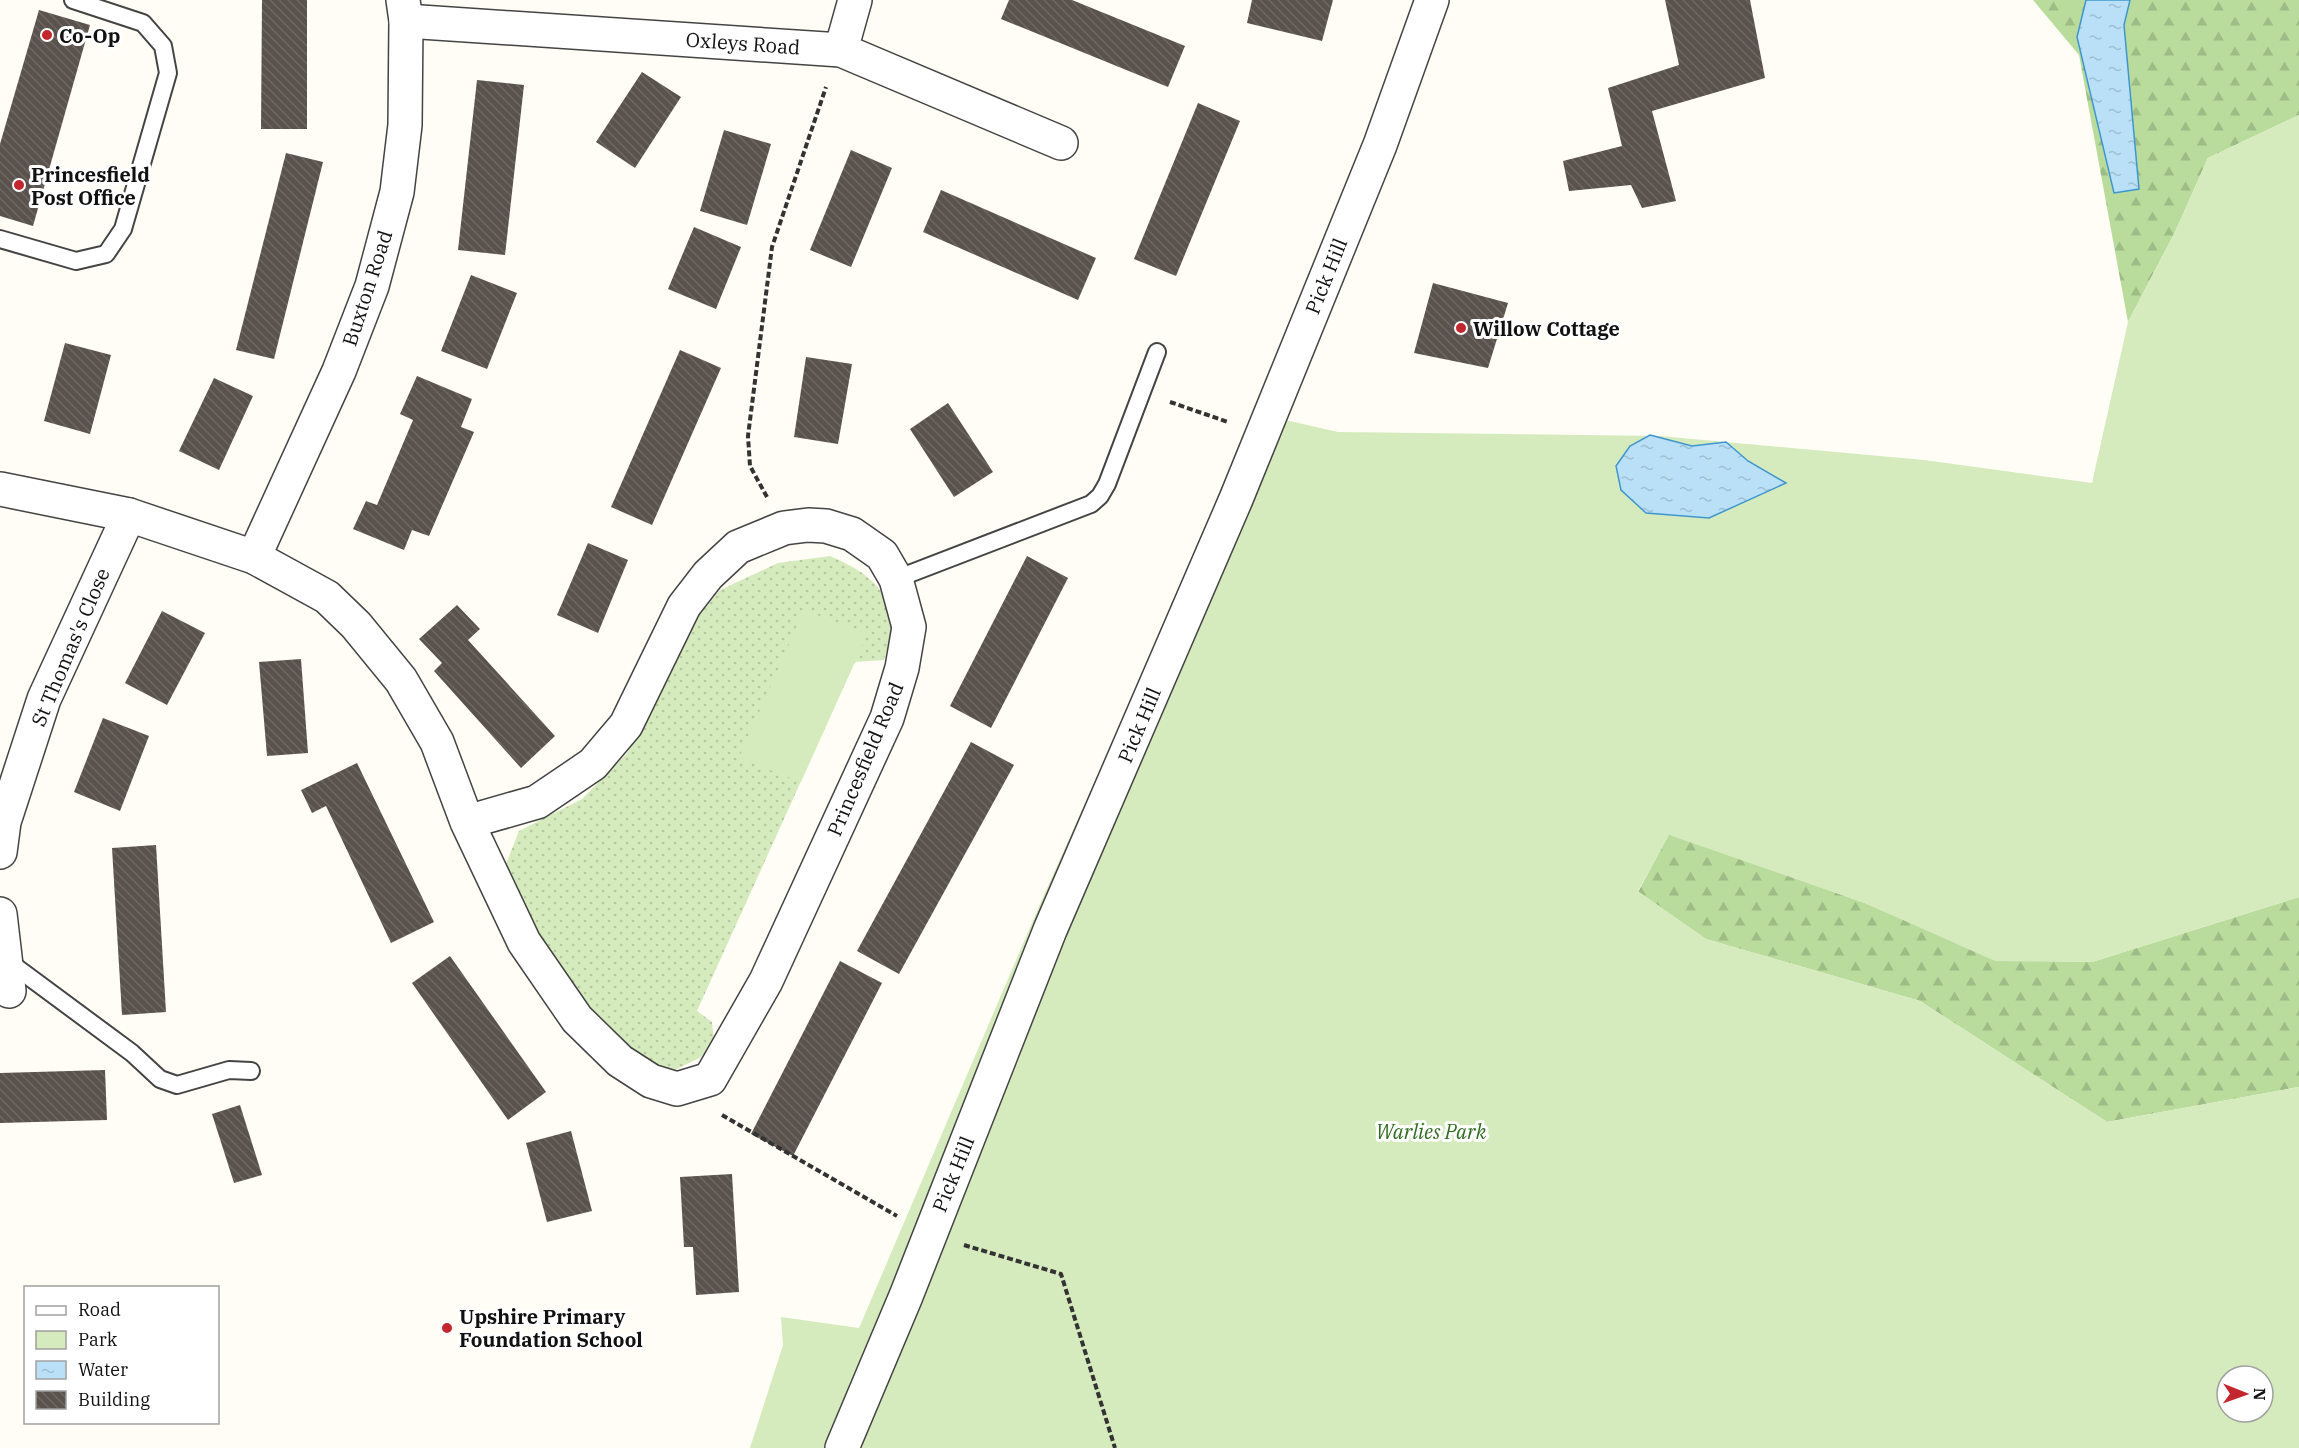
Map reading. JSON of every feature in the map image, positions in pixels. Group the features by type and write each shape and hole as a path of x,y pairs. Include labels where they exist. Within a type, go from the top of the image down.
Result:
{"street":[{"path":"841,50 855,0"},
{"name":"Pick Hill","path":"842,1448 906,1296 1050,930 1263,434 1380,145 1432,0"},
{"name":"Oxleys Road","path":"405,10 841,50 1061,143"},
{"name":"Buxton Road","path":"254,558 339,371 372,286 397,192 405,125 405,10"},
{"path":"0,489 129,515 254,558 327,597 356,625 393,671 437,742 467,822 524,942 577,1019 620,1061 651,1081 677,1089"},
{"name":"St Thomas's Close","path":"0,852 4,822 44,699 129,515"},
{"name":"Princesfield Road","path":"467,822 537,802 593,764 626,725 684,606 708,574 738,547 784,528 826,526 852,534 882,555 896,579 909,627 902,668 887,718 766,981 710,1079 677,1089"},
{"path":"0,914 7,975"}],"lane":[{"path":"0,239 75,261 106,254 123,230 168,73 163,46 143,23 74,0"},
{"path":"896,579 1091,504 1100,496 1107,484 1157,352"},
{"path":"7,975 132,1053 160,1079 177,1085 229,1070 251,1071"}],"path":[{"path":"784,528 750,466 748,436 772,247 841,50"},
{"path":"1142,392 1263,434"},
{"path":"677,1089 929,1235 1061,1274 1114,1448"}],"green space":[{"path":"2033,0 2299,0 2299,115 2208,158 2175,232 2128,322 2079,55"},
{"name":"Warlies Park","path":"2299,115 2299,897 2092,962 1995,961 1865,903 1669,835 1638,891 1706,939 1920,1001 2107,1122 2299,1087 2299,1448 750,1448 783,1345 781,1317 859,1328 1040,904 1259,414 1338,432 1660,436 1924,460 2092,483 2128,322 2175,232 2208,158"},
{"path":"830,556 853,567 872,581 885,599 892,628 884,660 855,662 697,1011 712,1022 714,1041 701,1057 673,1071 654,1070 624,1055 534,938 504,869 519,831 582,799 628,752 694,622 720,590 778,563"},
{"path":"804,610 867,634 801,782 739,758"},
{"path":"1669,834 1865,903 1995,960 2092,962 2299,897 2299,1087 2107,1122 1920,1001 1706,939 1638,892"}],"water":[{"path":"2086,0 2130,0 2124,25 2139,189 2114,193 2077,37"},
{"path":"1650,435 1692,446 1726,442 1748,461 1786,483 1709,518 1646,513 1621,490 1616,466 1630,446"}],"building":[{"path":"262,0 307,0 307,129 261,129"},
{"path":"1009,0 1072,0 1185,46 1168,87 1001,19"},
{"path":"1252,0 1333,0 1322,41 1247,23"},
{"path":"1665,0 1750,0 1765,78 1652,111 1676,201 1642,208 1631,185 1569,191 1563,161 1622,146 1608,88 1679,65"},
{"path":"39,10 90,25 33,226 0,216 0,144"},
{"path":"642,72 681,97 635,168 596,142"},
{"path":"477,80 524,85 505,255 458,250"},
{"path":"1198,103 1240,121 1176,276 1134,259"},
{"path":"724,130 771,144 747,225 700,211"},
{"path":"851,150 892,168 851,267 810,250"},
{"path":"286,153 323,162 274,359 236,350"},
{"path":"941,190 1096,258 1078,300 923,232"},
{"path":"694,227 741,247 716,309 668,289"},
{"path":"471,275 517,293 487,369 441,351"},
{"name":"Willow Cottage","path":"1433,283 1508,303 1488,368 1414,353"},
{"path":"65,343 111,355 90,434 44,421"},
{"path":"680,350 721,368 652,525 611,507"},
{"path":"806,357 852,364 838,444 794,437"},
{"path":"417,376 472,399 461,427 474,432 429,536 412,530 404,550 353,529 366,501 377,505 413,420 400,414"},
{"path":"214,378 253,396 219,470 179,451"},
{"path":"948,403 993,472 954,497 910,429"},
{"path":"588,543 628,560 598,633 557,615"},
{"path":"1027,556 1068,578 991,728 950,706"},
{"path":"457,605 480,629 468,640 555,736 521,768 434,671 442,663 419,639"},
{"path":"162,611 205,633 167,705 125,683"},
{"path":"301,659 308,753 267,756 259,662"},
{"path":"103,718 149,736 120,811 74,792"},
{"path":"971,742 1014,765 899,974 857,951"},
{"path":"357,763 434,922 391,943 326,806 312,813 301,790"},
{"path":"156,845 166,1012 122,1015 112,848"},
{"path":"450,956 546,1092 508,1120 412,983"},
{"path":"840,961 882,983 793,1156 751,1134"},
{"path":"105,1070 107,1120 0,1123 0,1073"},
{"path":"240,1105 262,1175 234,1183 212,1114"},
{"path":"571,1131 592,1211 547,1222 526,1143"},
{"path":"732,1174 739,1292 696,1295 693,1247 684,1247 680,1177"}],"place":[{"name":"Co-Op","path":"47,35"},
{"name":"Princesfield Post Office","path":"19,185"},
{"name":"Willow Cottage","path":"1461,328"},
{"name":"Upshire Primary Foundation School","path":"447,1328"}]}
